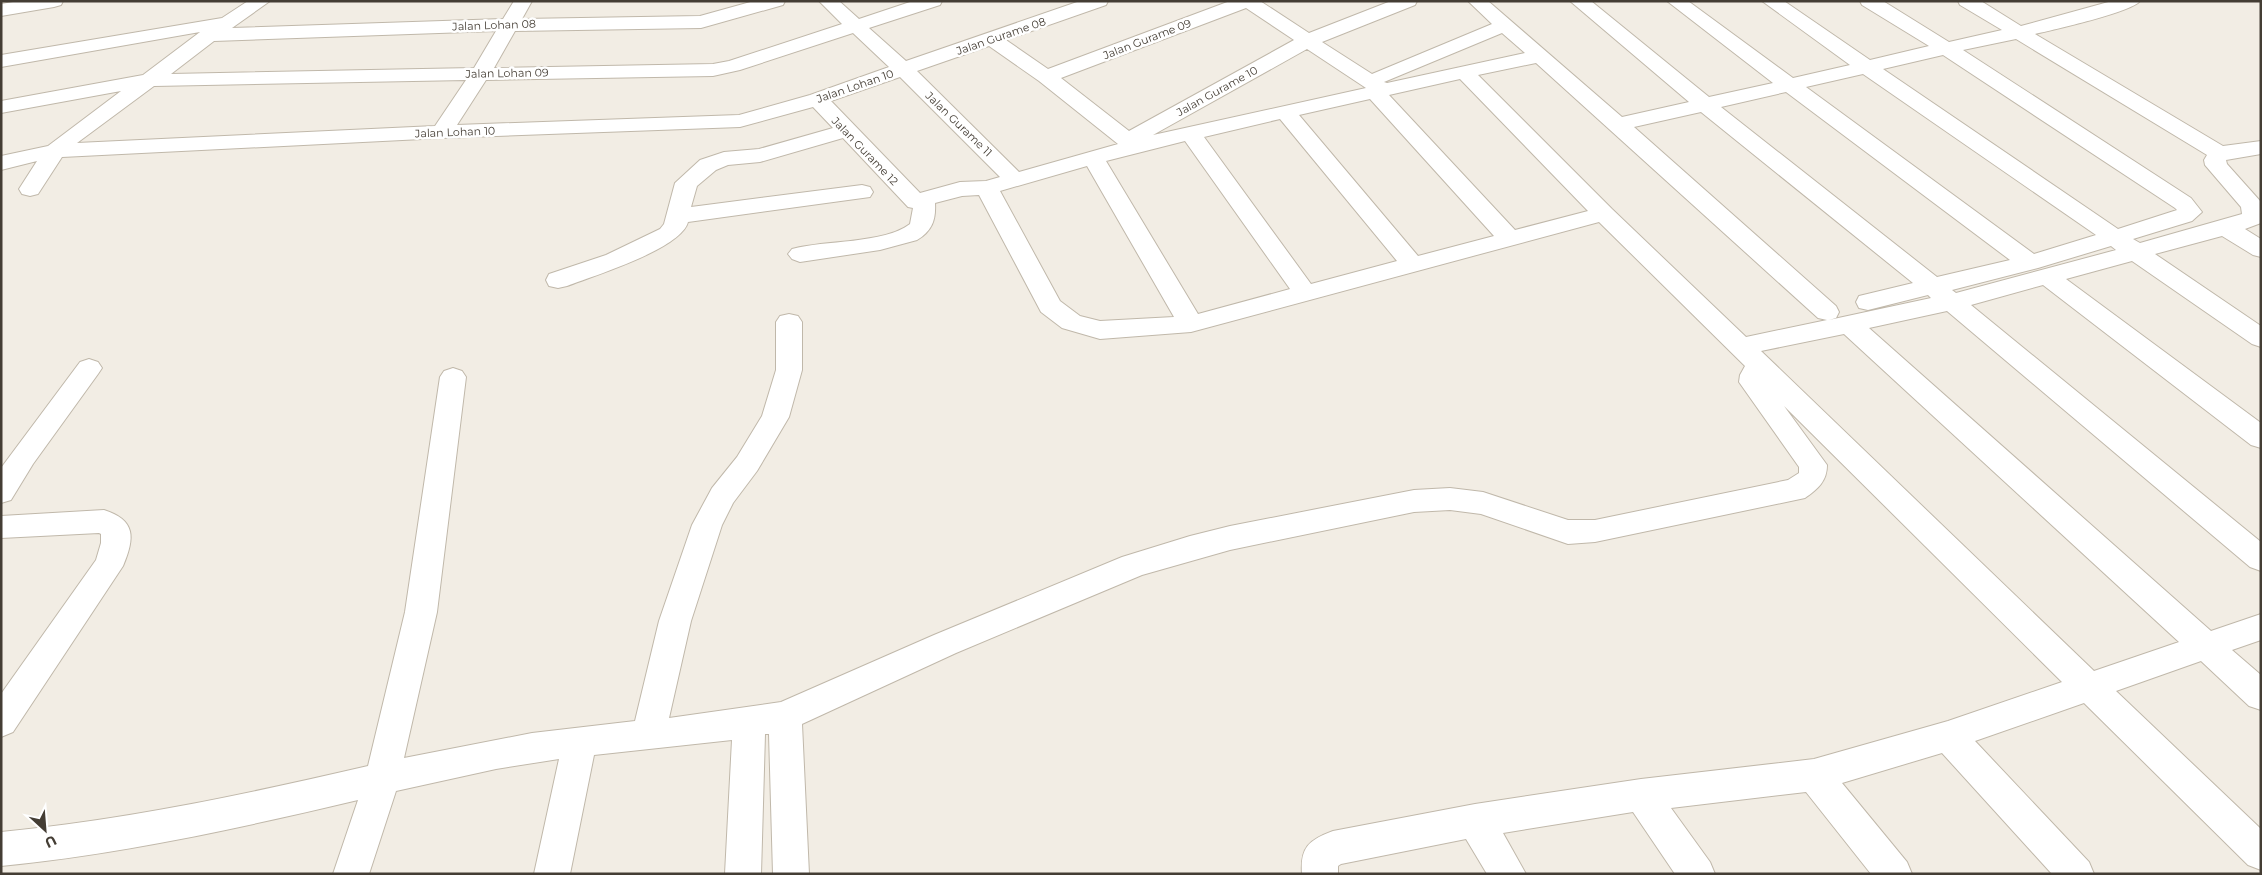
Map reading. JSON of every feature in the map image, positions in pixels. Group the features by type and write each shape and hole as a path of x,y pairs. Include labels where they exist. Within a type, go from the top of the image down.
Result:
{"street":[{"path":"1,10 54,1"},
{"path":"30,189 55,151 188,49 226,22 261,1"},
{"path":"442,132 481,73 523,1"},
{"name":"Jalan Lohan 08","path":"208,35 509,24 701,22 776,1"},
{"name":"Jalan Gurame 11","path":"828,1 903,69 1015,180"},
{"name":"Jalan Lohan 09","path":"1,107 150,80 713,70 734,66 933,1"},
{"name":"Jalan Gurame 08","path":"903,69 1099,1"},
{"path":"1248,1 1377,87 1511,240"},
{"name":"Jalan Gurame 09","path":"1046,77 1248,1"},
{"name":"Jalan Gurame 10","path":"1131,144 1307,41 1408,1"},
{"path":"1477,1 1838,318 2261,696"},
{"path":"1579,1 1705,105 1952,302 2261,559"},
{"path":"1676,1 2039,270 2261,438"},
{"path":"1772,1 2261,338"},
{"path":"1838,318 1952,302 2039,270 2114,238 2184,216 2188,214 2190,209 1946,48 1870,1"},
{"path":"1967,1 2219,153 2261,147"},
{"path":"2066,1 2091,15"},
{"path":"1618,124 1946,48 2021,33 2091,15 2131,1"},
{"path":"1,60 226,22"},
{"path":"1377,87 1505,25"},
{"path":"992,39 1046,77 1131,144"},
{"path":"800,254 852,247 910,234 918,229 924,216 919,201 960,189 987,188 1131,144 1285,112 1377,87 1541,56"},
{"name":"Jalan Lohan 10","path":"1,163 55,151 442,132 740,121 816,100 903,69"},
{"path":"1464,72 1604,214 1743,348 2088,688 2261,853"},
{"name":"Jalan Gurame 12","path":"816,100 845,131 919,201"},
{"path":"1285,112 1413,266"},
{"path":"558,280 614,260 664,236 676,226 686,183 708,165 724,159 760,155 845,131"},
{"path":"1190,133 1306,294"},
{"path":"1743,348 1931,286 2136,253 2245,222 2254,217 2252,206 2216,165 2215,160 2219,153"},
{"path":"1093,157 1191,324"},
{"path":"987,188 1050,306 1063,317 1080,325 1100,330 1191,324 1604,214"},
{"path":"678,216 862,192"},
{"path":"2224,227 2261,250"},
{"path":"648,736 675,621 707,525 722,496 748,464 775,417 789,370 789,322"},
{"path":"1,849 60,845 270,806 383,777 505,752 580,741 648,736 749,724 785,716 880,675 945,644 1142,563 1230,538 1414,501 1431,499 1483,503 1568,532 1595,530 1757,496 1795,490 1810,481 1813,474 1813,465 1752,382 1753,375 1743,348"},
{"path":"1,492 23,456 89,368"},
{"path":"351,874 383,777 421,612 453,377"},
{"path":"1,527 104,521 115,528 118,538 116,550 108,566 1,722"},
{"path":"1320,874 1319,858 1333,848 1475,821 1641,795 1814,775 1948,736 2261,627"},
{"path":"785,716 791,874"},
{"path":"744,874 749,724"},
{"path":"1948,736 2076,874"},
{"path":"552,874 580,741"},
{"path":"1814,775 1894,874"},
{"path":"1641,795 1697,874"},
{"path":"1475,821 1508,874"}]}
